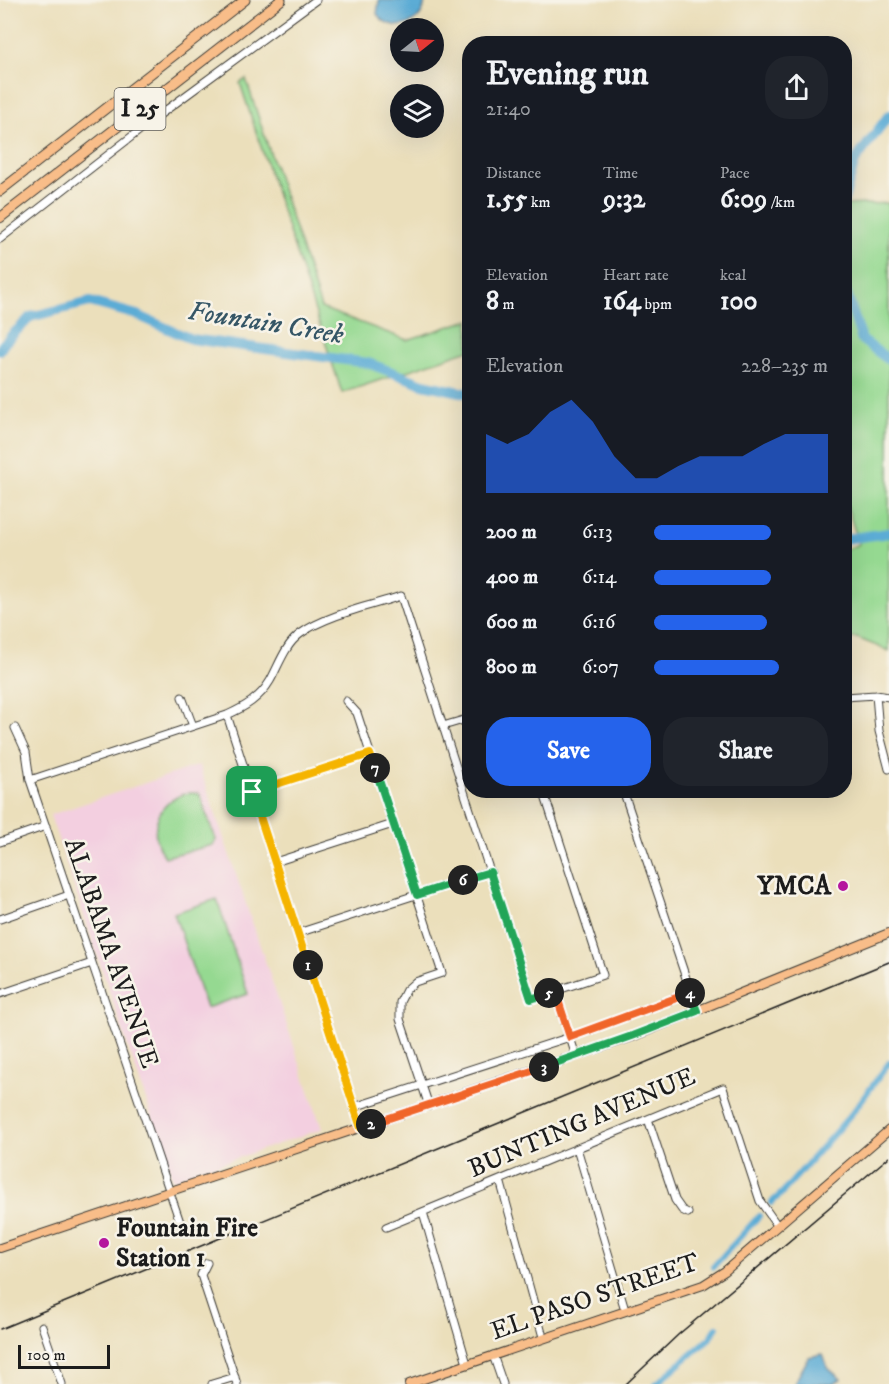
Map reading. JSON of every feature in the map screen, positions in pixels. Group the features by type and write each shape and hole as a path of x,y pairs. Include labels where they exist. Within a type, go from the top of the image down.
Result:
{"highway":[{"name":"I 25","path":"0,191 245,0"},
{"name":"I 25","path":"0,219 280,0"}],"main road":[{"path":"0,1248 576,1056 697,1011 889,933"},
{"name":"EL PASO STREET","path":"410,1384 543,1337 704,1285 725,1271 889,1130"}],"street":[{"path":"0,239 158,116 316,0"},
{"path":"30,780 227,715 249,705 269,683 282,657 299,635 326,620 401,596 462,785"},
{"path":"876,695 879,731 889,769"},
{"path":"852,696 876,695 889,697"},
{"path":"182,697 193,726"},
{"path":"346,701 357,713 442,974 415,981 406,990 400,1002 400,1019 429,1106"},
{"path":"227,715 361,1128"},
{"path":"443,726 462,720"},
{"name":"ALABAMA AVENUE","path":"15,728 26,752 30,780 182,1228"},
{"path":"252,792 370,754"},
{"path":"466,798 531,999 603,975 546,798"},
{"path":"626,798 697,1011"},
{"path":"275,862 393,824"},
{"path":"0,842 46,826"},
{"path":"298,933 490,872"},
{"path":"0,919 69,895"},
{"path":"0,994 92,963"},
{"path":"555,991 576,1056"},
{"path":"354,1107 570,1037 690,993"},
{"name":"BUNTING AVENUE","path":"386,1227 723,1088 760,1201 777,1225"},
{"path":"648,1119 675,1200 682,1210 688,1213"},
{"path":"577,1149 625,1310"},
{"path":"500,1180 543,1337"},
{"path":"423,1212 467,1364"},
{"path":"207,1263 201,1275 236,1380 212,1384"},
{"path":"42,1326 62,1384"},
{"path":"493,1355 503,1384"}],"shaded area":[{"path":"199,765 322,1129 173,1180 50,815"}],"green space":[{"path":"246,79 321,308 407,340 462,322 462,352 342,393 240,83"},
{"path":"889,203 889,651 852,638 852,547 859,544 852,522 852,205"},
{"path":"189,793 199,793 216,840 213,845 165,857 156,838 158,818 169,802"},
{"path":"217,899 248,994 206,1008 174,913"}],"water":[{"path":"379,0 425,0 423,9 417,18 390,18 390,24 377,14"},
{"path":"823,1354 827,1367 841,1379 833,1384 794,1384 809,1357"}],"waterway":[{"name":"Fountain Creek","path":"852,171 855,161 889,115"},
{"name":"Fountain Creek","path":"0,350 30,317 90,302 137,315 191,339 368,363 423,384 462,392"},
{"name":"Fountain Creek","path":"852,310 862,340 889,360"},
{"name":"Fountain Creek","path":"852,538 889,533"},
{"path":"771,1203 853,1112 889,1063"},
{"path":"713,1267 759,1216"},
{"path":"656,1384 710,1338 717,1327"}],"railway":[{"path":"0,1329 889,962"},
{"path":"626,1384 679,1334 889,1157"}],"place":[{"name":"YMCA","path":"843,886"},
{"name":"Fountain Fire Station 1","path":"104,1243"}],"route":[{"path":"370,754 417,895 490,872 531,999 555,991 570,1037 690,993 697,1011 632,1036 361,1128 252,792 370,754"}]}
